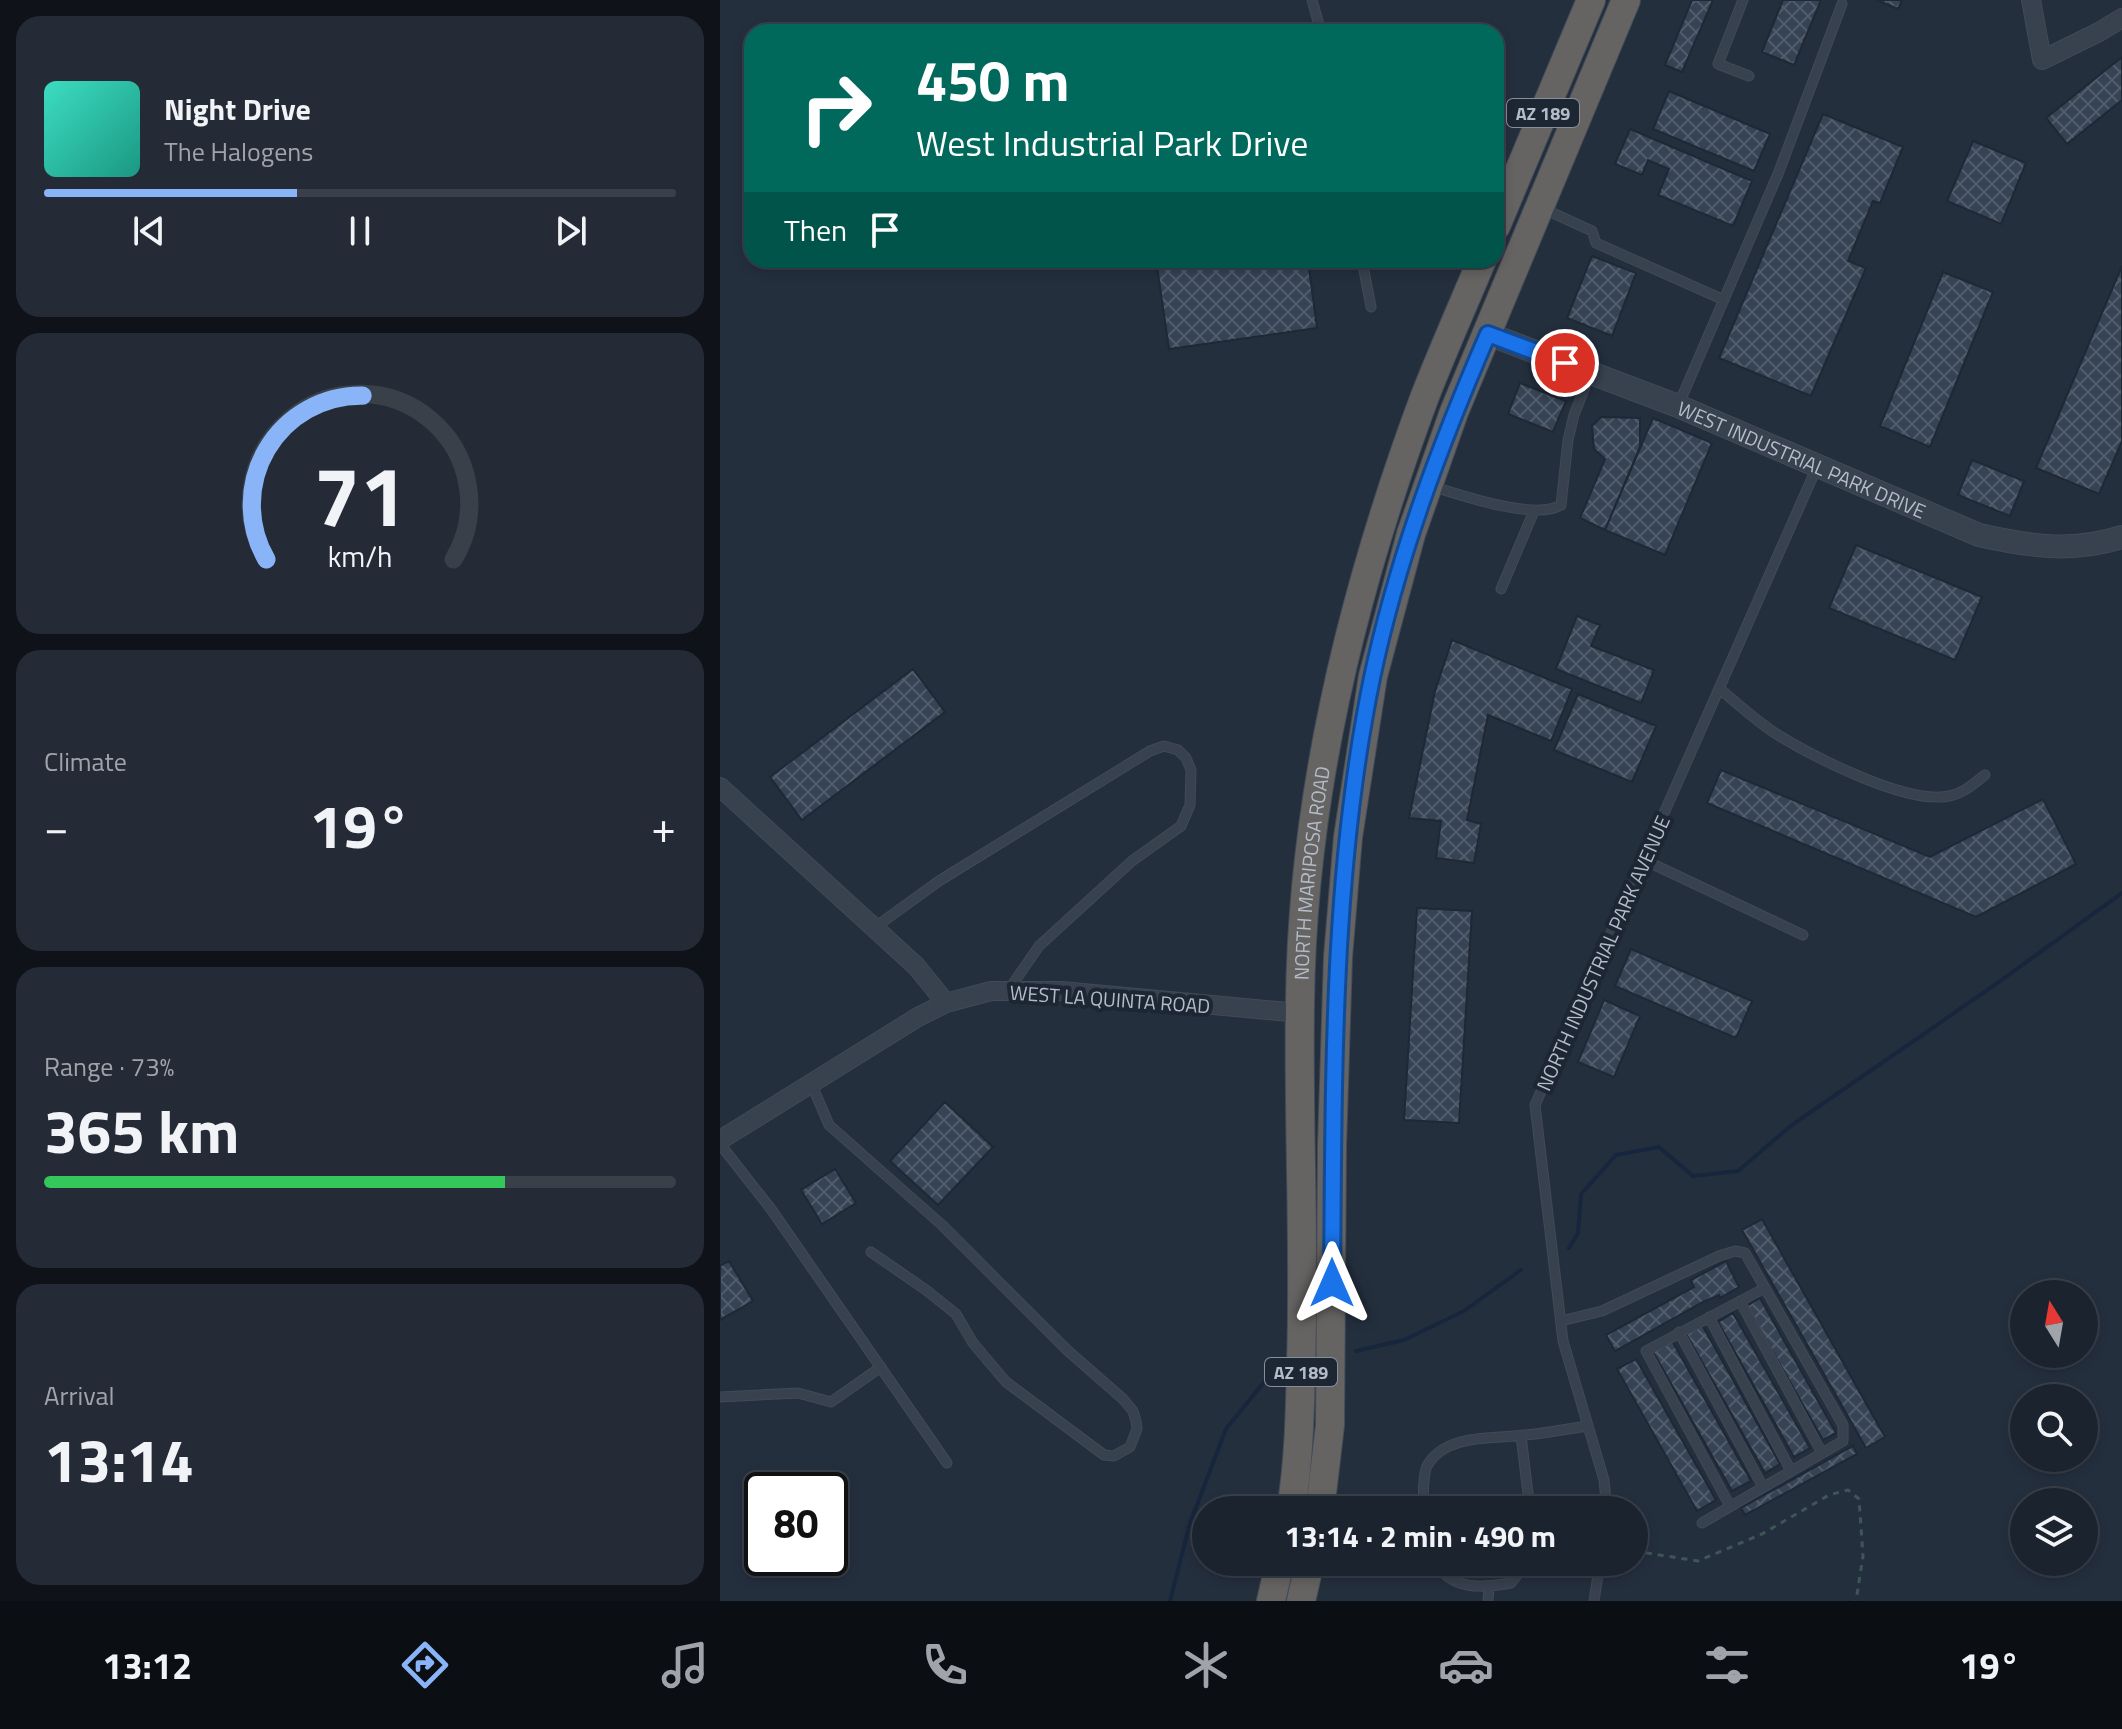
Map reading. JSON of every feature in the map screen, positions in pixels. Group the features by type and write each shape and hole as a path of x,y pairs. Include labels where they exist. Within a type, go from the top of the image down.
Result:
{"highway":[{"name":"AZ 189","path":"1504,207 1591,0"},
{"name":"NORTH MARIPOSA ROAD","path":"1293,1496 1319,1290 1348,837 1373,676 1399,575 1427,485 1626,0"},
{"path":"1504,237 1559,76"},
{"name":"NORTH MARIPOSA ROAD","path":"1322,1496 1330,1425 1331,1364 1319,1290 1300,1013 1303,932 1320,788 1336,695 1368,569 1426,395 1479,268"},
{"path":"1368,569 1460,361 1476,336 1488,334 1481,324 1481,308 1494,268"},
{"path":"1300,1013 1308,1007 1316,990 1333,821 1343,766 1372,657 1399,575"},
{"path":"1271,1601 1277,1576"},
{"path":"1301,1601 1307,1576"}],"street":[{"path":"2031,0 2042,60 2122,18"},
{"name":"WEST INDUSTRIAL PARK DRIVE","path":"1488,334 1678,406 1979,535 2025,546 2066,548 2101,544 2122,537"},
{"path":"720,787 916,966 946,1003"},
{"name":"WEST LA QUINTA ROAD","path":"720,1142 918,1017 946,1003 991,991 1061,991 1300,1013"}],"lane":[{"path":"1312,0 1319,24"},
{"path":"1743,0 1718,64 1749,76"},
{"path":"1678,406 1778,174 1842,4"},
{"path":"1539,207 1592,231 1596,243 1724,300"},
{"path":"1364,268 1371,307"},
{"path":"1427,485 1534,511 1552,510 1561,505 1568,440 1590,373"},
{"name":"NORTH INDUSTRIAL PARK AVENUE","path":"1606,1496 1604,1480 1572,1377 1561,1321 1535,1105 1817,467"},
{"path":"1501,589 1534,511"},
{"path":"1720,689 1786,740 1920,798 1959,794 1985,775"},
{"path":"874,928 939,881 1150,751 1164,746 1178,750 1191,770 1190,805 1181,826 1132,861 1039,946 1008,991"},
{"path":"1644,860 1803,935"},
{"path":"811,1083 829,1125 942,1225 1067,1350 1123,1399 1133,1411 1136,1421 1137,1429 1130,1447 1123,1453 1109,1456 1079,1437 1006,1382 973,1343 956,1314 871,1252"},
{"path":"720,1142 771,1209 947,1463"},
{"path":"1561,1321 1602,1311 1719,1256 1735,1251 1745,1253 1843,1425 1843,1441 1702,1523"},
{"path":"1730,1506 1646,1353 1648,1348 1765,1288"},
{"path":"1740,1301 1822,1453"},
{"path":"1709,1317 1791,1471"},
{"path":"1679,1332 1763,1487"},
{"path":"720,1397 798,1393 831,1402 881,1367"},
{"path":"1424,1496 1426,1468 1437,1454 1458,1443 1490,1436 1521,1436 1588,1426"},
{"path":"1521,1436 1528,1496"},
{"path":"1448,1576 1452,1581 1467,1586 1489,1587 1511,1583 1516,1576"},
{"path":"1594,1601 1598,1576"},
{"path":"1488,1601 1489,1587"}],"path":[{"path":"1648,1553 1698,1561 1762,1534 1829,1495 1848,1490 1859,1499 1863,1556 1856,1601"}],"building":[{"path":"1692,0 1713,0 1682,72 1665,65"},
{"path":"1783,0 1821,0 1794,65 1762,52"},
{"path":"1877,0 1902,0 1898,9"},
{"path":"2122,57 2122,100 2067,144 2046,118"},
{"path":"1669,91 1770,134 1754,171 1653,129"},
{"path":"1823,114 1903,147 1880,203 1873,201 1848,261 1866,268 1811,396 1719,358"},
{"path":"1630,129 1752,181 1733,226 1658,195 1669,169 1648,160 1642,175 1615,164"},
{"path":"1973,141 2026,163 2001,224 1947,201"},
{"path":"1592,256 1636,273 1612,336 1567,318"},
{"path":"2122,266 2122,441 2099,494 2036,468"},
{"path":"1157,268 1309,268 1317,328 1169,349"},
{"path":"1943,272 1993,292 1930,447 1880,426"},
{"path":"1520,383 1566,401 1553,432 1508,414"},
{"path":"1601,417 1640,418 1640,447 1605,530 1580,518 1605,459 1594,449 1592,426"},
{"path":"1653,418 1712,443 1665,555 1605,530"},
{"path":"1972,460 2024,481 2010,516 1958,495"},
{"path":"1856,545 1982,597 1955,660 1829,608"},
{"path":"1577,616 1600,625 1591,646 1654,670 1641,703 1556,669"},
{"path":"1452,640 1572,689 1551,741 1488,715 1467,820 1481,824 1474,863 1436,858 1441,821 1409,818 1435,691"},
{"path":"913,669 945,712 802,820 770,777"},
{"path":"1578,694 1656,726 1632,782 1554,750"},
{"path":"1721,770 1930,857 2043,799 2076,864 1976,917 1707,803"},
{"path":"1417,908 1472,911 1459,1123 1404,1120"},
{"path":"1631,949 1752,1001 1736,1038 1615,986"},
{"path":"1604,1000 1640,1016 1614,1077 1578,1062"},
{"path":"945,1102 993,1147 938,1205 890,1161"},
{"path":"835,1169 856,1203 822,1224 801,1190"},
{"path":"1762,1219 1885,1437 1866,1448 1742,1230"},
{"path":"729,1261 753,1301 720,1320 720,1266"},
{"path":"1726,1261 1739,1287 1720,1298 1719,1295 1703,1302 1615,1351 1606,1335 1694,1287 1691,1280"},
{"path":"1760,1298 1836,1433 1823,1440 1747,1306"},
{"path":"1733,1313 1810,1448 1794,1457 1718,1322"},
{"path":"1701,1323 1780,1464 1765,1473 1685,1332"},
{"path":"1671,1339 1751,1481 1732,1491 1652,1350"},
{"path":"1636,1359 1716,1500 1697,1511 1617,1369"},
{"path":"1853,1446 1857,1454 1745,1515 1741,1508"}],"waterway":[{"path":"1569,1248 1578,1233 1581,1194 1616,1155 1659,1147 1693,1176 1738,1171 1792,1125 2122,893"},
{"path":"1356,1351 1404,1340 1464,1311 1521,1270"},
{"path":"1170,1601 1190,1523 1226,1429 1277,1366"}],"route":[{"path":"1332,1283 1332,1146 1338,957 1348,837 1361,738 1394,592 1427,485 1488,334 1565,363"}]}
